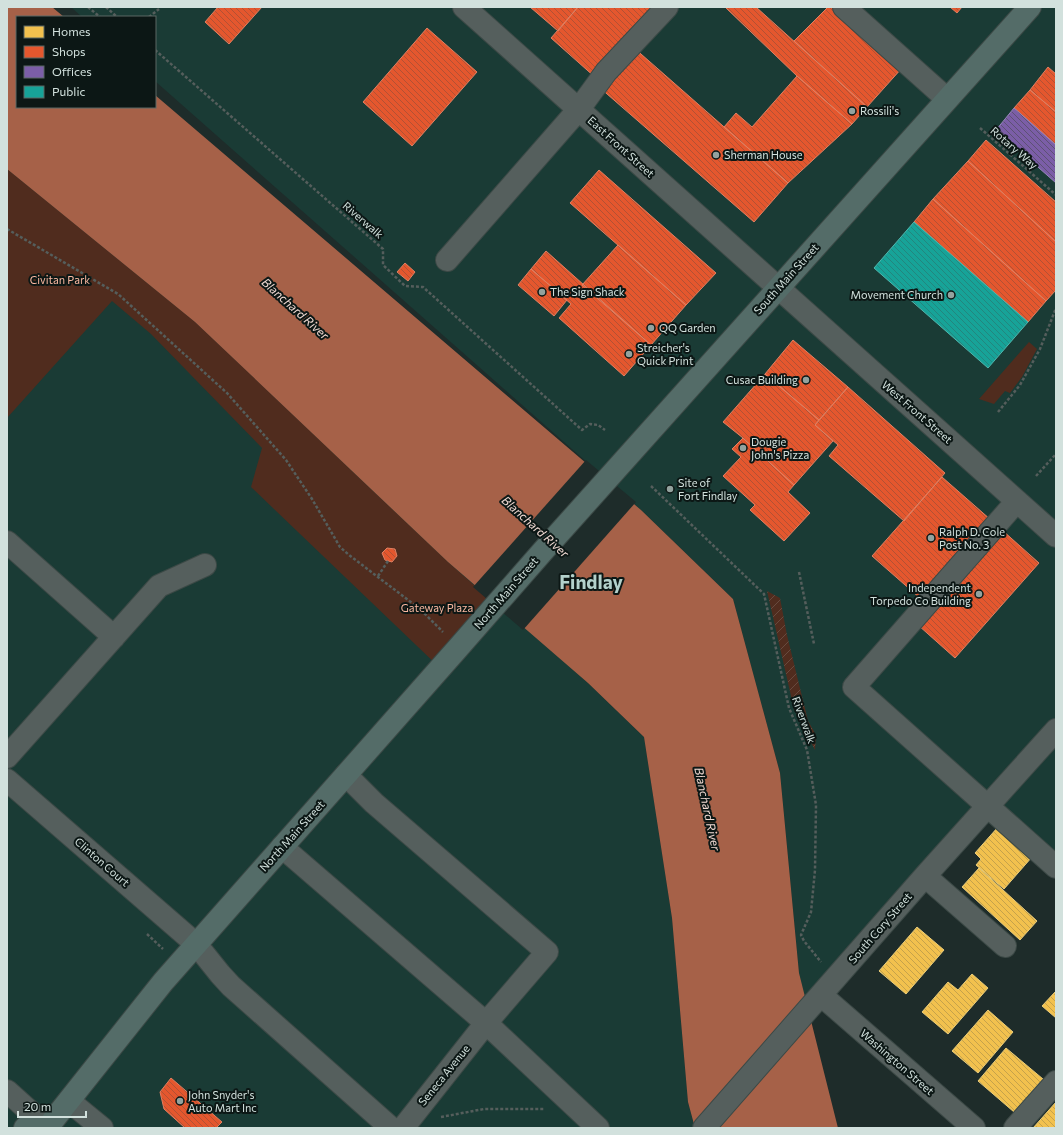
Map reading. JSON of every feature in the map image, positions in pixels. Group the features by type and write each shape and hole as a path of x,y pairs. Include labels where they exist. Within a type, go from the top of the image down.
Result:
{"highway":[{"name":"South Main Street","path":"543,551 1030,7"},
{"name":"North Main Street","path":"47,1128 163,982 543,551"},
{"path":"25,1128 47,1128"}],"street":[{"name":"East Front Street","path":"464,7 779,287"},
{"path":"447,260 579,109 606,72 667,7"},
{"path":"844,7 947,99"},
{"name":"West Front Street","path":"779,287 839,343 1056,536"},
{"path":"1017,501 854,687 1056,868"},
{"path":"7,542 114,637"},
{"path":"7,757 159,586 205,565"},
{"name":"South Cory Street","path":"704,1128 925,876 1056,730"},
{"name":"Seneca Avenue","path":"346,775 374,803 547,952 486,1023 403,1128"},
{"name":"Clinton Court","path":"7,780 196,944 231,986 390,1128"},
{"path":"282,847 486,1023 598,1128"},
{"path":"925,876 1005,946"},
{"name":"Washington Street","path":"821,995 974,1128"},
{"path":"1015,1128 1056,1082"},
{"path":"7,1091 47,1128"},
{"path":"69,1100 102,1128"}],"path":[{"path":"88,7 99,16"},
{"path":"106,7 116,16"},
{"path":"150,16 159,8"},
{"name":"Riverwalk","path":"156,51 383,248 383,265 405,286 423,287 582,430 590,424 598,425 605,430"},
{"name":"Rotary Way","path":"980,128 1056,195"},
{"path":"7,229 118,294 227,392 286,460 312,499 340,547 420,609 458,648"},
{"path":"998,412 1020,385 1040,349 1056,308"},
{"path":"1036,476 1056,454"},
{"name":"Riverwalk","path":"651,486 764,594 789,708 807,750 816,805 815,870 811,912 801,935 813,953 835,979"},
{"path":"378,576 388,561"},
{"path":"799,572 814,644"},
{"path":"437,1118 484,1109 578,1109"}],"shaded area":[{"path":"71,7 1056,7 1056,866 988,806 803,1015 780,773 733,599 641,510 156,82 156,16 81,16"},
{"path":"133,272 588,683 644,737 672,918 688,1102 695,1128 7,1128 7,417"}],"green space":[{"name":"Gateway Plaza","path":"7,169 195,322 448,562 491,600 440,668 251,487 262,448 151,334 112,301 7,418"},
{"path":"1029,342 1037,349 1022,377 1010,393 1005,391 994,404 979,399"},
{"path":"767,591 780,598 787,635 808,721 816,735 815,750 794,709"}],"water":[{"name":"Blanchard River","path":"7,7 52,7 63,16 16,16 16,108 156,108 156,96 641,510 733,599 780,773 799,973 838,1128 695,1128 688,1102 672,918 644,737 588,683 448,562 195,322 7,169"}],"pier":[{"path":"586,460 636,502 523,630 473,587"}],"building: Homes":[{"path":"998,827 1032,857 1004,889 976,865 981,859 975,853"},
{"path":"979,868 1037,921 1020,940 962,887"},
{"path":"917,927 944,950 906,994 879,971"},
{"path":"972,974 988,988 948,1034 922,1012 948,982 958,990"},
{"path":"1055,992 1056,993 1056,1018 1042,1006"},
{"path":"988,1010 1013,1032 978,1073 952,1051"},
{"path":"1006,1048 1043,1079 1014,1112 978,1081"},
{"path":"1056,1102 1056,1128 1033,1128"}],"building: Shops":[{"path":"218,7 262,7 229,44 205,22"},
{"path":"530,7 578,7 558,31"},
{"path":"578,7 659,7 596,78 551,38"},
{"path":"725,7 756,7 867,107 852,124 797,76"},
{"path":"828,7 836,7 902,68 867,107 794,41"},
{"path":"950,7 962,7 957,13"},
{"path":"427,28 477,72 412,146 363,102"},
{"name":"Sherman House","path":"633,47 788,183 754,222 599,87"},
{"path":"1048,67 1056,74 1056,112 1030,90"},
{"path":"797,76 852,124 788,183 724,127 736,113 752,127"},
{"path":"1030,90 1056,112 1056,145 1014,108"},
{"path":"986,140 1056,202 1056,242 968,161"},
{"path":"968,161 1056,242 1056,290 1046,301 933,199"},
{"path":"599,170 716,273 686,305 570,203"},
{"path":"933,199 1046,301 1028,322 914,222"},
{"path":"618,245 686,305 651,345 582,285"},
{"path":"546,251 651,345 624,376 559,318 571,304 531,269"},
{"path":"405,263 415,272 408,281 397,272"},
{"name":"The Sign Shack","path":"531,269 567,300 554,316 518,285"},
{"name":"Cusac Building","path":"793,340 848,387 819,420 765,374"},
{"path":"765,374 819,420 815,425 833,441 794,485 743,438 723,422"},
{"path":"848,387 945,473 904,521 829,456 838,445 815,425"},
{"path":"743,438 794,485 788,492 810,513 784,541 750,510 755,505 723,476 741,457 732,449"},
{"name":"Ralph D. Cole Post No. 3","path":"942,477 991,520 921,599 872,556"},
{"name":"Independent Torpedo Co Building","path":"1002,530 1039,563 955,658 918,625"},
{"path":"387,548 395,549 397,556 392,562 385,560 382,553"},
{"name":"John Snyder's Auto Mart Inc","path":"171,1078 222,1122 216,1128 185,1128 164,1109 160,1092"}],"building: Offices":[{"path":"1014,108 1056,145 1056,183 996,130"}],"building: Public":[{"name":"Movement Church","path":"914,222 1028,322 988,368 874,268"}],"place":[{"name":"Rossili's","path":"852,111"},
{"name":"Sherman House","path":"716,155"},
{"name":"The Sign Shack","path":"542,292"},
{"name":"Movement Church","path":"951,295"},
{"name":"QQ Garden","path":"651,328"},
{"name":"Streicher's Quick Print","path":"629,354"},
{"name":"Cusac Building","path":"806,380"},
{"name":"Dougie John's Pizza","path":"743,448"},
{"name":"Site of Fort Findlay","path":"670,489"},
{"name":"Ralph D. Cole Post No. 3","path":"931,538"},
{"name":"Independent Torpedo Co Building","path":"979,594"},
{"name":"John Snyder's Auto Mart Inc","path":"180,1101"}],"district":[{"name":"Findlay","path":"591,582"}],"park label":[{"name":"Civitan Park","path":"60,280"}]}
